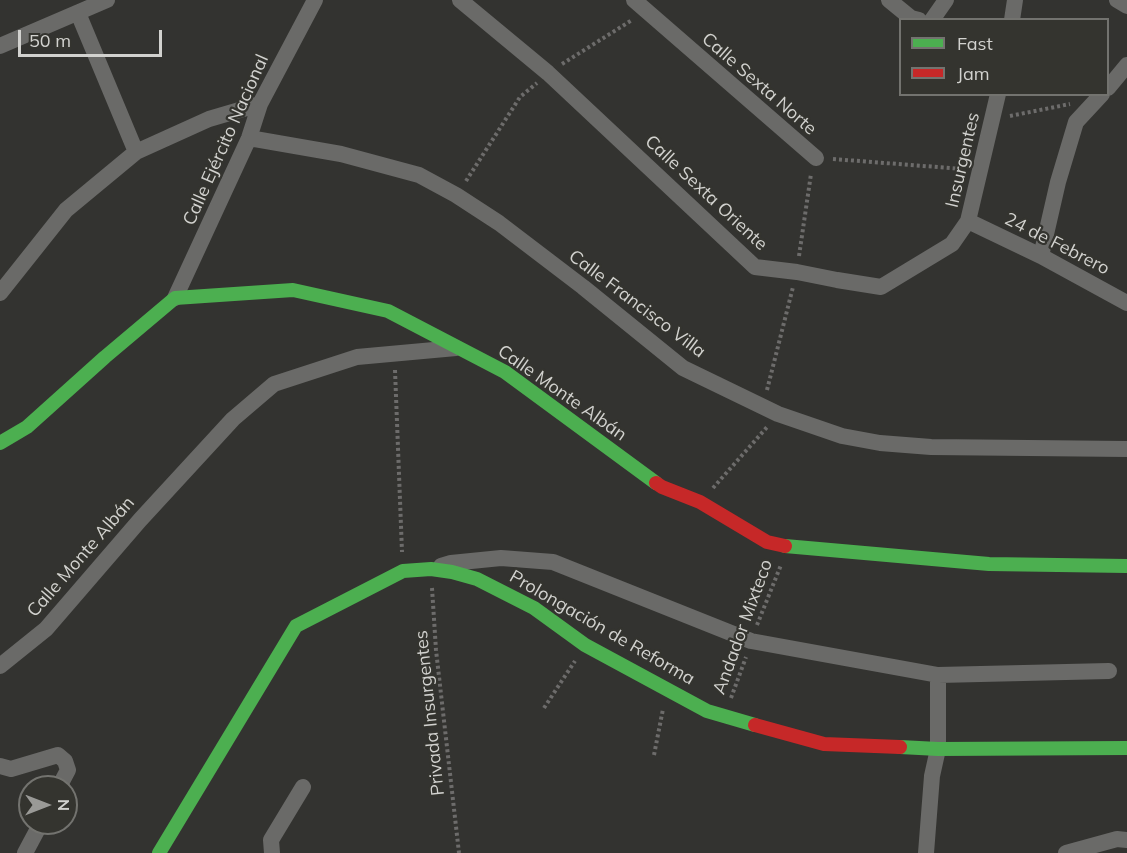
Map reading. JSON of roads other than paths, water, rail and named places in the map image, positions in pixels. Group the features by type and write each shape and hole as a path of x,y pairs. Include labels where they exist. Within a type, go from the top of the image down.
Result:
{"street":[{"path":"0,46 107,0"},
{"name":"Calle Ejército Nacional","path":"175,298 249,138 260,104 315,0"},
{"name":"Calle Sexta Oriente","path":"460,0 548,73 755,267 881,286 952,244 965,226"},
{"path":"889,0 911,18"},
{"path":"933,18 946,0"},
{"path":"1012,18 1015,0"},
{"path":"1117,0 1127,6"},
{"name":"Calle Sexta Norte","path":"639,6 816,158"},
{"path":"78,13 136,152"},
{"path":"1109,86 1127,65"},
{"name":"Insurgentes","path":"965,226 981,170 998,96"},
{"path":"1041,256 1058,182 1076,122 1100,96"},
{"path":"0,293 66,210 136,152 209,119 260,104"},
{"name":"Calle Francisco Villa","path":"249,138 340,154 419,175 456,195 499,223 583,286 683,368 778,414 842,436 880,443 930,447 1127,449"},
{"name":"24 de Febrero","path":"965,226 1041,256 1127,303"},
{"path":"0,443 27,427 175,298 204,294 293,290 388,311 456,348"},
{"name":"Calle Monte Albán","path":"0,666 46,629 140,520 233,419 274,384 357,357 395,352 456,348 505,372 662,487 700,502 767,542 788,547 989,564 1127,566"},
{"path":"431,569 451,563 501,558 553,562 751,640 938,675 1109,671"},
{"name":"Prolongación de Reforma","path":"159,853 296,626 403,570 431,569 452,572 486,584 534,608 585,645 707,711 824,744 938,749 1127,748"},
{"path":"926,853 932,776 938,749 938,675"},
{"path":"0,766 11,770 58,755 65,761 68,770 65,775"},
{"path":"272,853 271,840 303,787"},
{"path":"25,853 34,835"},
{"path":"1066,853 1117,839 1127,840"}]}
